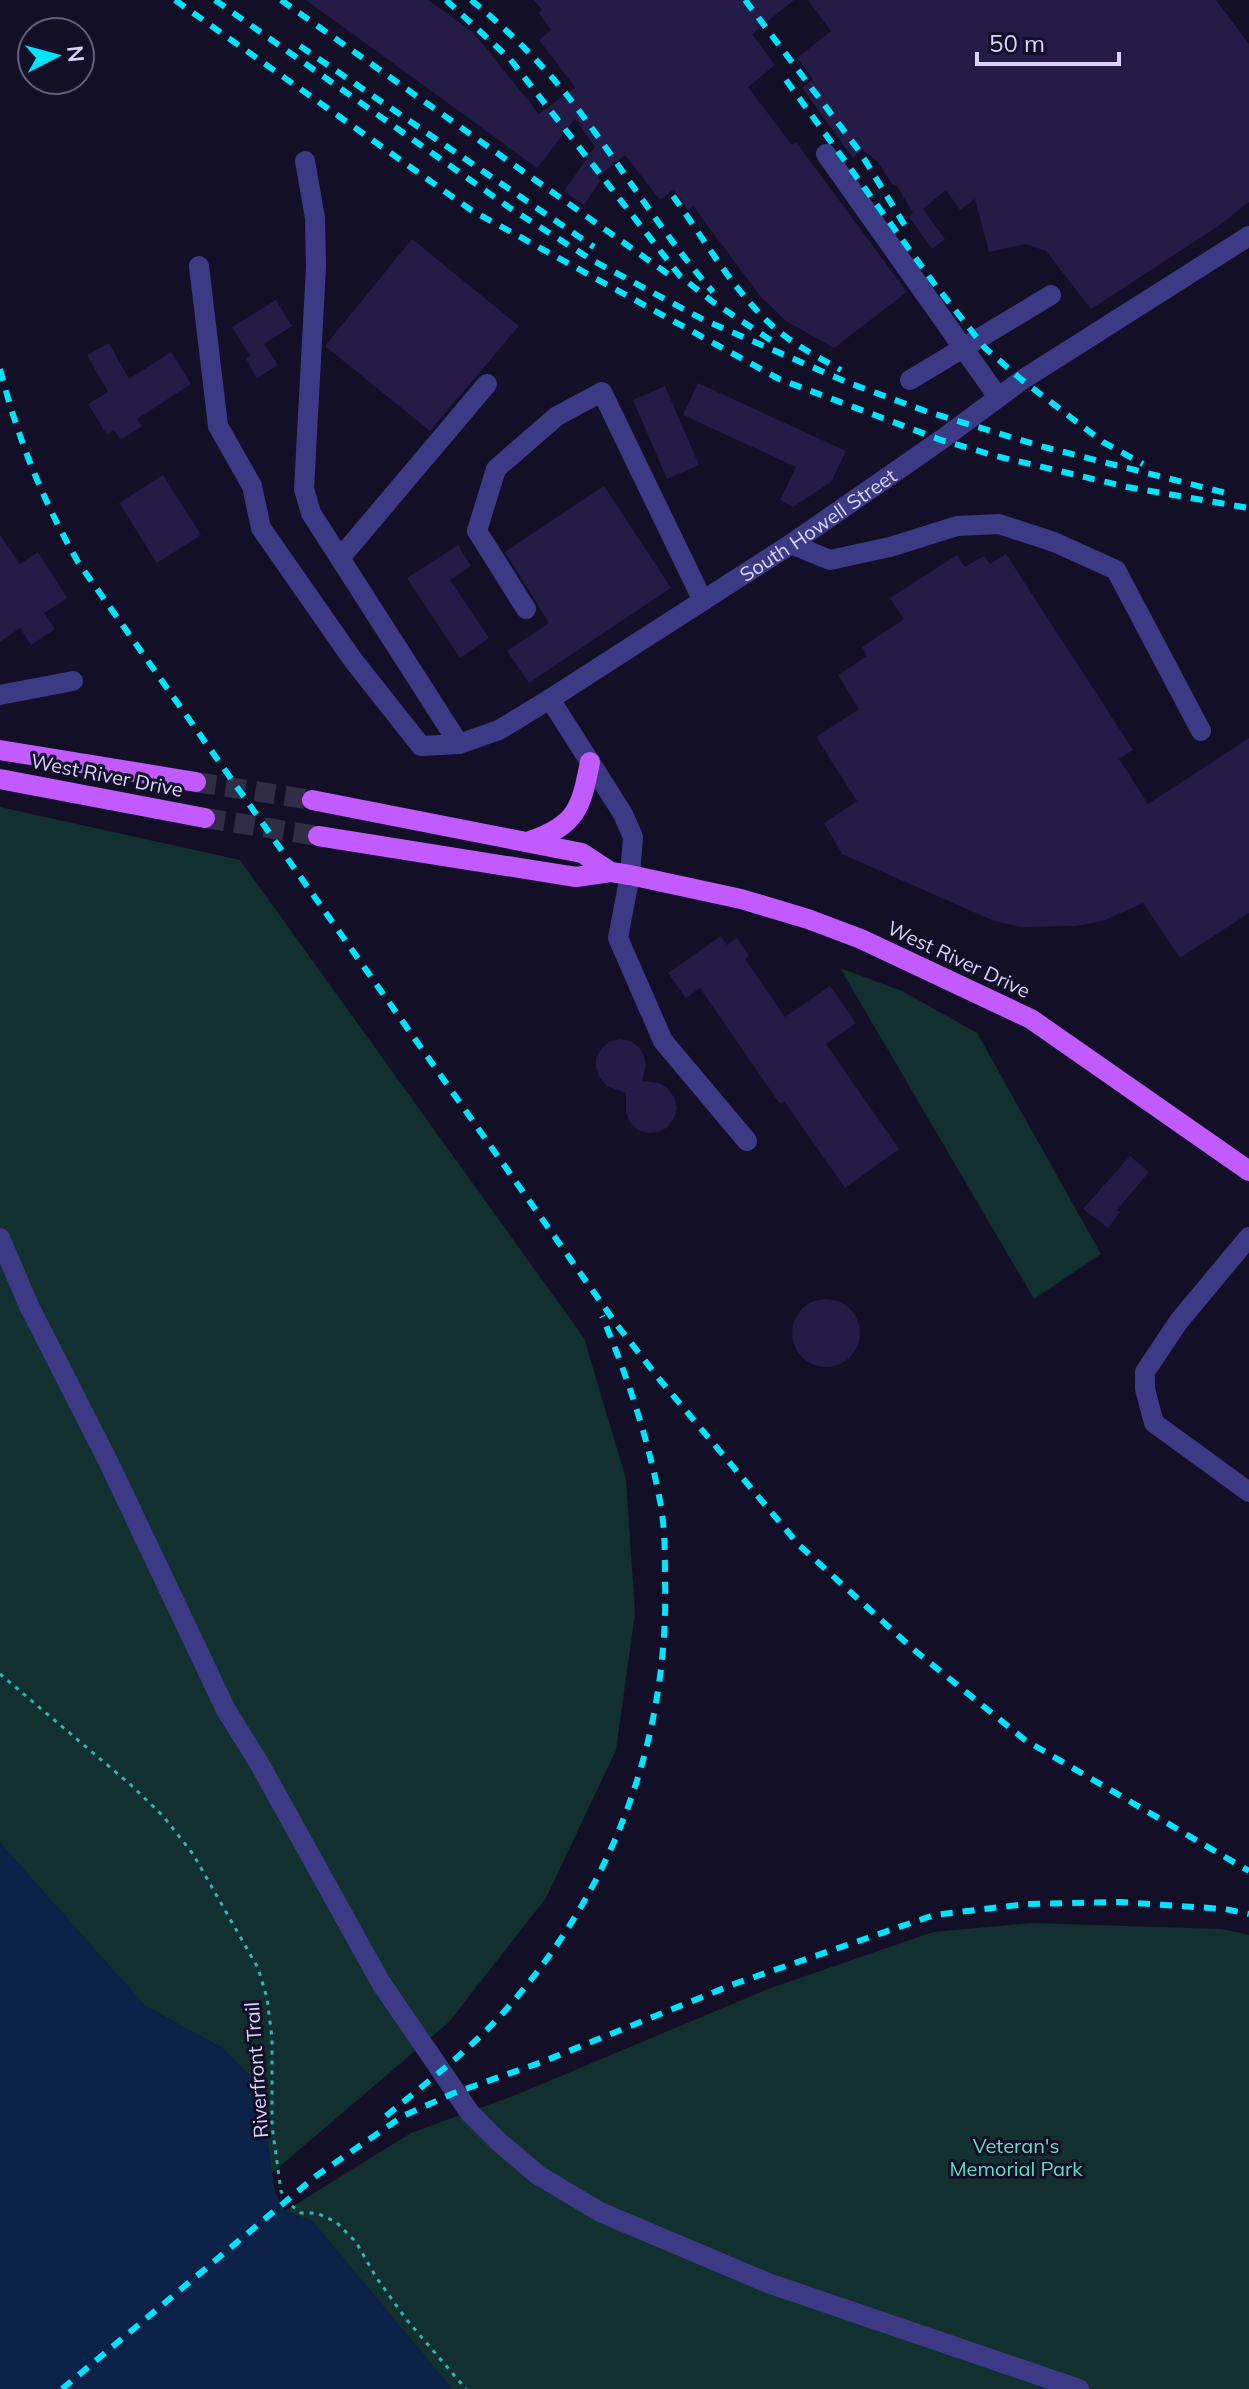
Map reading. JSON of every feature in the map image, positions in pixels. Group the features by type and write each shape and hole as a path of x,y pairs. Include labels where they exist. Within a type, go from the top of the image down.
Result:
{"main road":[{"name":"West River Drive","path":"0,750 196,782"},
{"path":"528,842 554,833 573,816 583,800 590,762"},
{"name":"West River Drive","path":"0,779 205,818"},
{"name":"West River Drive","path":"312,800 582,853 620,874"},
{"name":"West River Drive","path":"318,836 576,877 620,874 741,899 808,919 861,939 1031,1019 1249,1171"}],"street":[{"path":"826,154 998,397"},
{"path":"305,161 315,218 316,267 304,489 311,513 459,744"},
{"name":"South Howell Street","path":"199,266 218,426 252,486 261,528 353,660 421,746 459,744 499,730 550,699 791,544 998,397 1249,236"},
{"path":"910,380 1051,295"},
{"path":"341,557 487,384"},
{"path":"526,609 477,531 496,469 557,416 602,392 703,601"},
{"path":"791,544 830,560 890,547 957,526 999,524 1054,542 1116,570 1201,731"},
{"path":"0,695 73,681"},
{"path":"550,699 623,814 633,837 620,874 618,938 663,1041 747,1141"},
{"path":"1249,1237 1179,1321 1145,1372 1145,1389 1154,1423 1249,1492"},
{"path":"0,1238 29,1306 108,1461 226,1710 259,1763 381,1983 470,2113 538,2175 600,2212 768,2283 1079,2389"}],"path":[{"name":"Riverfront Trail","path":"0,1674 131,1785 163,1816 193,1854 258,1968 267,1998 272,2038 272,2126 281,2191 287,2202 301,2213 317,2213 336,2222 356,2242 406,2319 466,2389"}],"green space":[{"path":"0,807 240,860 584,1338 626,1479 635,1613 616,1750 546,1898 449,2022 272,2173 261,2099 222,2048 145,2006 0,1843"},
{"path":"840,968 902,991 977,1033 1101,1254 1034,1299"},
{"name":"Veteran's Memorial Park","path":"1031,1923 1222,1929 1249,1935 1249,2389 452,2389 312,2221 285,2211 411,2133 518,2094 768,1989 933,1932"}],"water":[{"path":"0,1843 145,2006 222,2048 249,2074 261,2099 275,2192 285,2211 312,2221 452,2389 0,2389"}],"building":[{"path":"306,0 428,0 473,32 539,114 575,87 539,40 551,30 534,0 794,0 752,34 775,65 748,87 792,145 796,142 907,292 834,348 786,321 761,297 693,206 688,211 674,189 660,200 625,155 598,177 600,181 584,205 564,191 595,147 575,119 537,168"},
{"path":"808,0 1216,0 1249,44 1249,202 1217,227 1091,309 1046,251 1026,244 989,252 975,199 960,210 946,190 923,209 945,239 932,249 909,217 913,213 897,186 892,184 877,161 862,150 853,158 802,88 813,79 797,58 831,31"},
{"path":"412,239 519,326 430,431 325,346"},
{"path":"276,300 292,326 264,344 278,365 257,378 246,359 250,356 232,327"},
{"path":"109,343 129,379 171,352 191,384 137,419 142,426 121,440 114,430 107,435 88,404 108,392 87,355"},
{"path":"698,383 846,451 831,482 793,507 780,500 796,467 683,415"},
{"path":"665,386 699,465 667,479 633,400"},
{"path":"163,475 201,535 157,563 119,503"},
{"path":"604,486 671,588 529,683 507,651 549,623 505,552"},
{"path":"0,535 20,564 38,552 67,598 44,613 55,629 31,645 20,628 0,642"},
{"path":"458,545 471,566 450,580 489,638 460,658 407,578"},
{"path":"1006,554 1133,750 1119,759 1148,804 1249,738 1249,913 1180,958 1143,903 1103,921 1076,926 1021,927 994,921 842,854 824,823 857,801 816,737 859,709 838,675 867,656 862,647 904,619 890,598 957,555 965,567 984,556 990,564"},
{"path":"721,936 727,945 737,938 749,956 745,959 785,1017 830,986 856,1023 826,1044 899,1149 845,1188 784,1101 780,1104 700,988 686,998 668,973"},
{"path":"620,1039 639,1047 644,1056 646,1066 642,1081 659,1083 674,1097 677,1108 674,1118 668,1127 658,1132 638,1130 626,1113 626,1093 607,1086 600,1078 596,1058 609,1042"},
{"path":"1130,1156 1149,1172 1117,1210 1120,1212 1108,1228 1083,1209"},
{"path":"826,1299 850,1309 860,1333 850,1357 826,1367 802,1357 792,1333 802,1309"}],"tunnel":[{"path":"196,782 312,800"},
{"path":"205,818 318,836"}],"railway":[{"path":"175,0 471,210 779,379 941,440 996,456 1127,487 1249,508"},
{"path":"215,0 510,208 592,260 704,320 849,383 928,412 1044,447 1230,494"},
{"path":"281,0 675,279"},
{"path":"446,0 510,59 680,276 772,341"},
{"path":"471,0 522,45 567,95 674,244 713,292"},
{"path":"745,0 860,152 907,229"},
{"path":"300,46 594,247"},
{"path":"786,80 933,282 985,348 1103,442 1143,464"},
{"path":"673,196 734,283 762,316 808,352 841,370"},
{"path":"0,369 32,468 78,562 617,1325 660,1380 799,1545 913,1649 1025,1740 1249,1871"},
{"path":"386,2116 486,2030 551,1953 582,1905 608,1855 630,1803 646,1749 664,1637 663,1521 643,1430 602,1316"},
{"path":"62,2389 316,2176 403,2116 454,2093 542,2062 734,1984 934,1915 1026,1904 1120,1902 1225,1909 1249,1914"}]}
